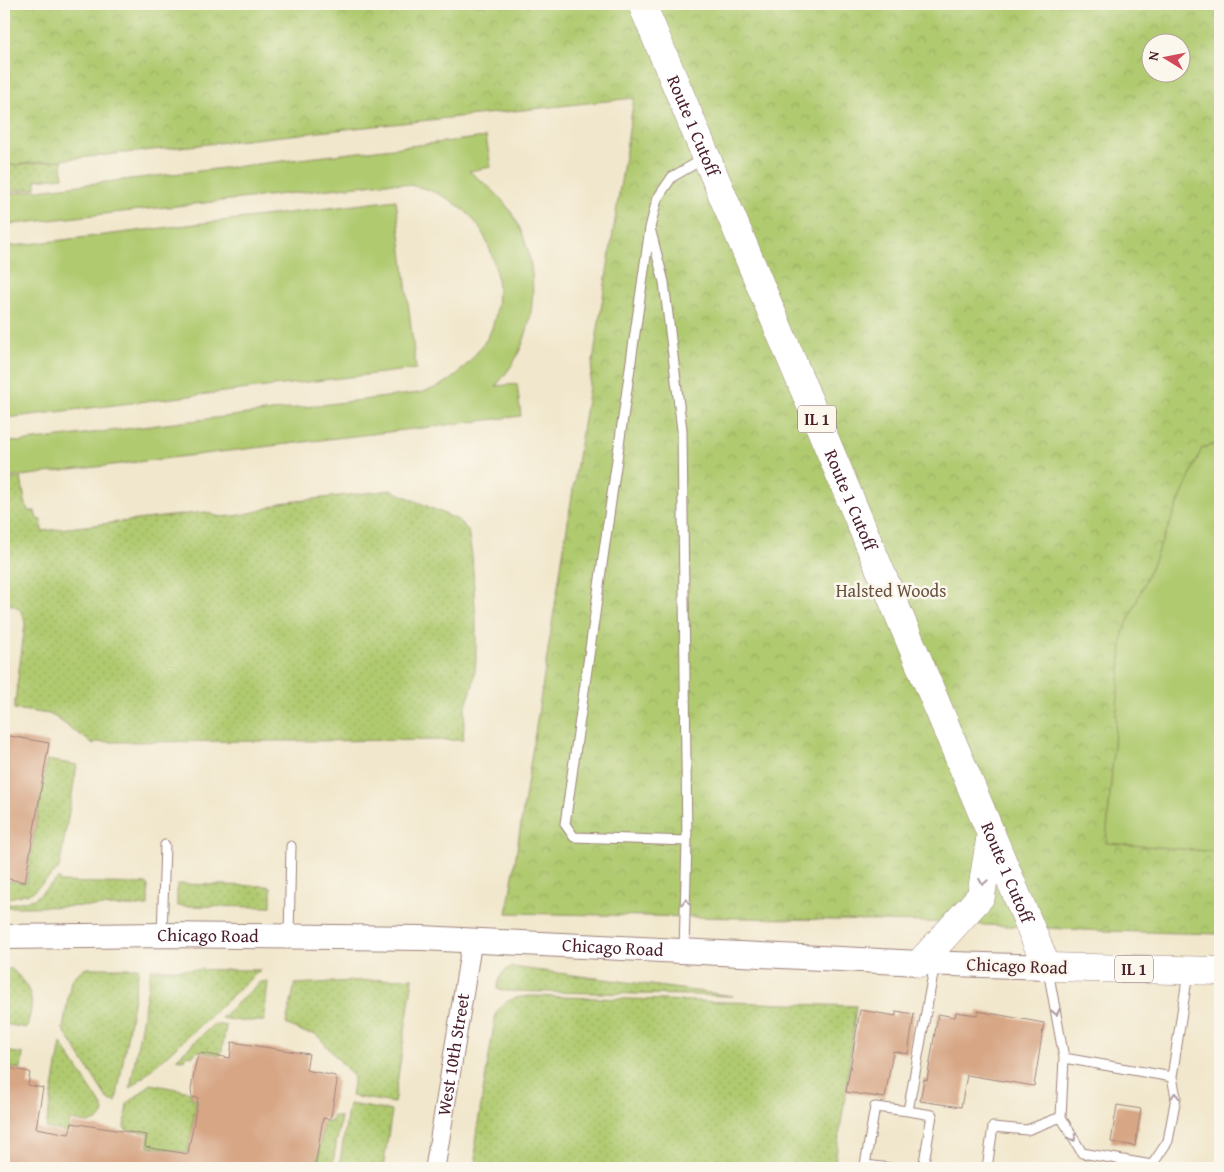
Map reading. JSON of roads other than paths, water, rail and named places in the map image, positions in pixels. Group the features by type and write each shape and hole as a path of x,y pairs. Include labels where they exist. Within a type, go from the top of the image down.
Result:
{"main road":[{"name":"Route 1 Cutoff","path":"642,4 1047,967"},
{"path":"928,963 980,896 992,834"},
{"name":"Chicago Road","path":"1047,967 1220,971"}],"street":[{"name":"Chicago Road","path":"4,937 162,935 413,938 1047,967"},
{"name":"West 10th Street","path":"436,1168 472,941"}],"lane":[{"path":"687,841 574,837 565,824 650,228 657,199 672,177 706,157"},
{"path":"650,228 664,282 682,430 687,841 684,951"},
{"path":"162,935 165,845"},
{"path":"289,937 291,846"},
{"path":"908,1111 928,963"},
{"path":"1047,967 1064,1058 1061,1117 1082,1154 1152,1164 1168,1141 1176,1097 1172,1078 1188,970"},
{"path":"1064,1058 1172,1078"},
{"path":"891,1168 865,1165 875,1108 932,1115 923,1168"},
{"path":"987,1168 993,1127 1027,1130 1061,1117"}],"park label":[{"name":"Halsted Woods","path":"891,591"}]}
